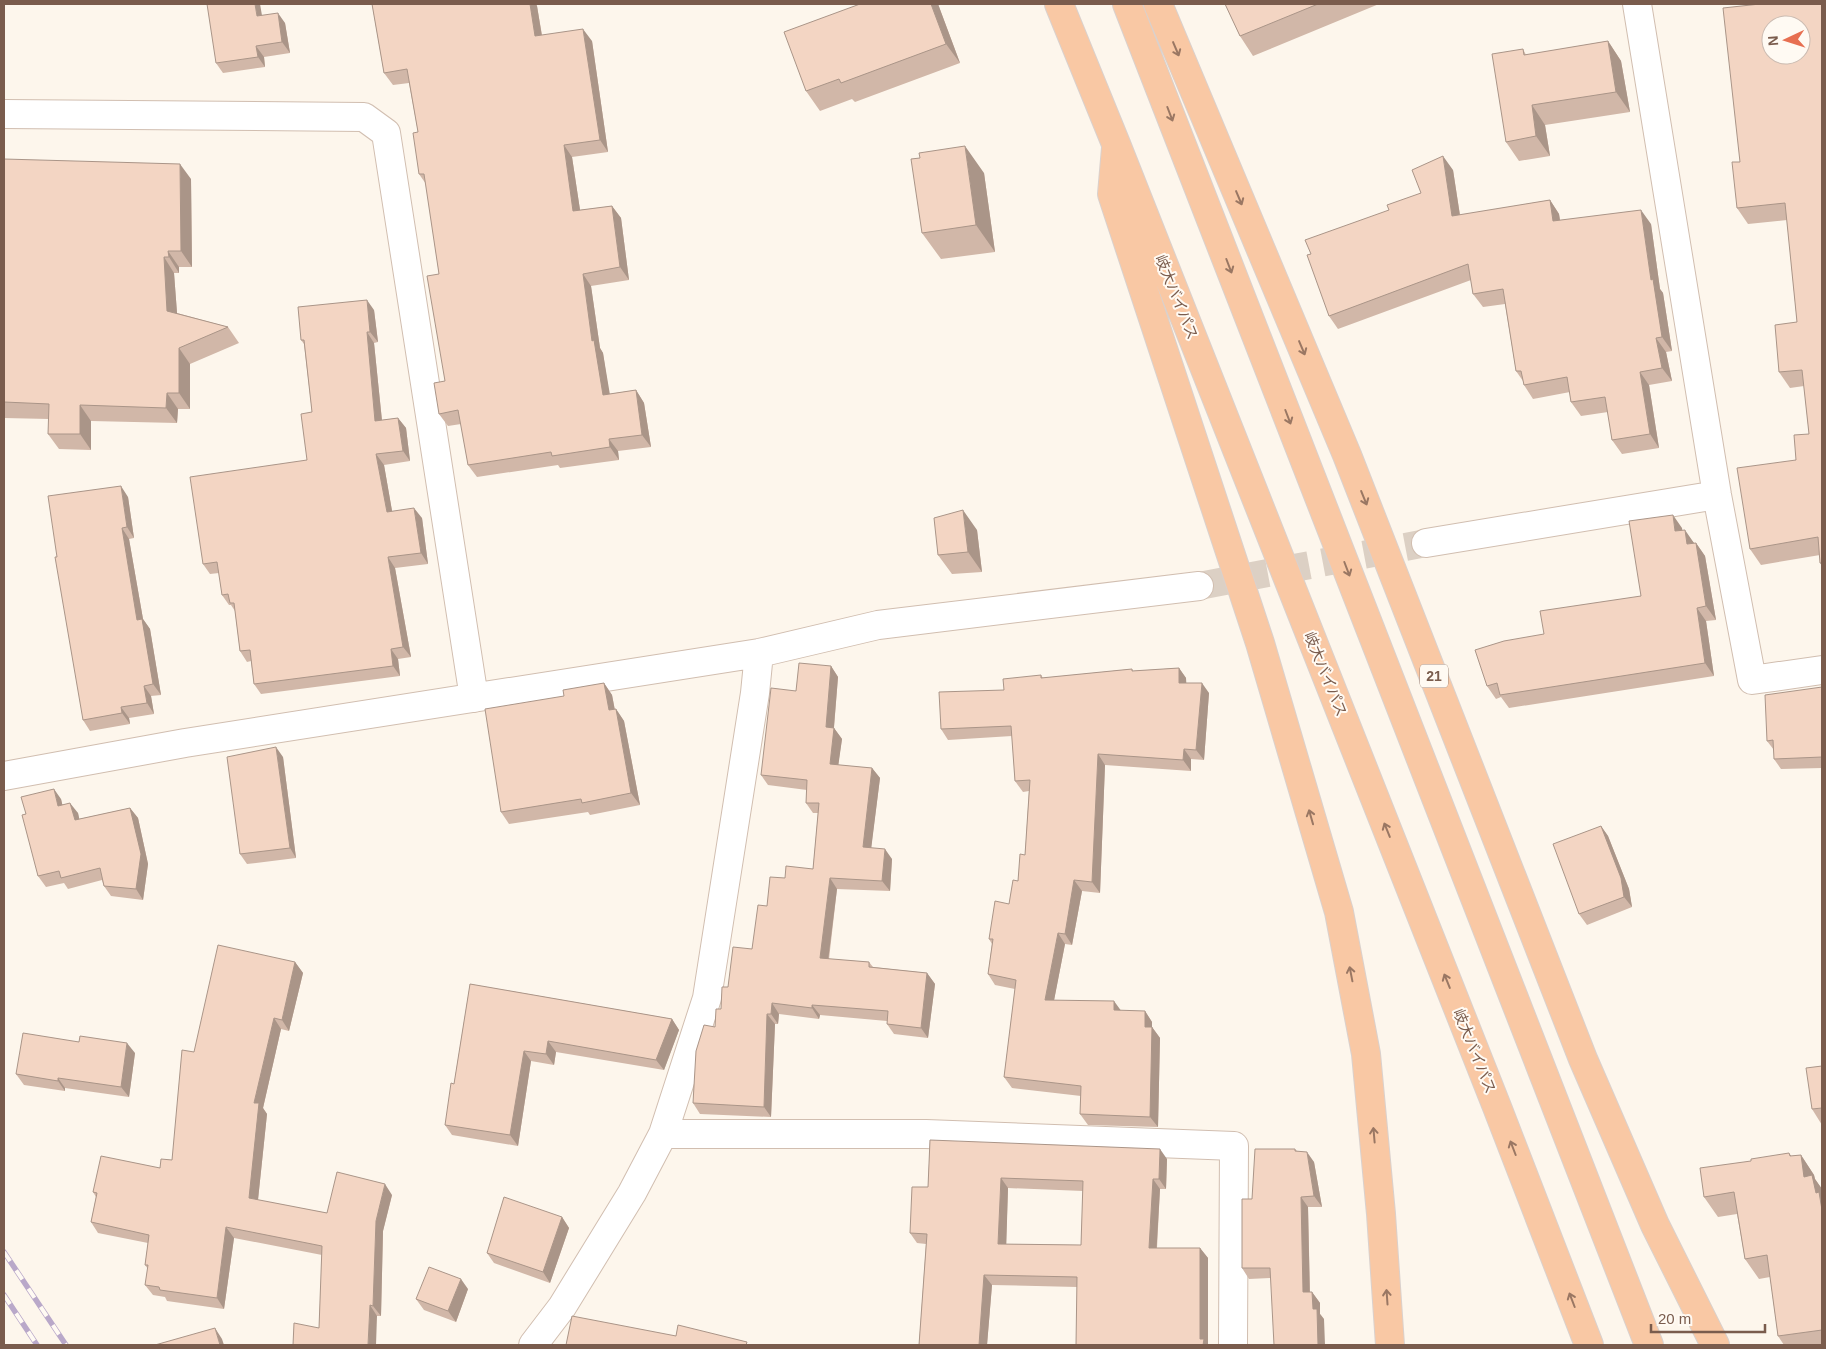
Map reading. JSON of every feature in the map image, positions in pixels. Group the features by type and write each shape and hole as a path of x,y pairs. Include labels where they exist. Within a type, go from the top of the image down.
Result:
{"highway":[{"name":"岐大バイパス","path":"1059,4 1490,1088 1589,1345"},
{"path":"1127,4 1649,1345"},
{"name":"21","path":"1158,4 1347,455 1583,1059 1655,1225 1715,1345"},
{"path":"1116,144 1112,194 1260,643 1339,912 1366,1054 1381,1214 1390,1345"}],"street":[{"path":"1637,4 1717,495 1752,680 1822,670"},
{"path":"4,114 364,117 386,133 474,698"},
{"path":"1426,543 1717,495"},
{"path":"4,776 185,743 759,653 878,625 1199,586"},
{"path":"533,1345 562,1307 632,1193 662,1134 707,998 755,693 759,653"},
{"path":"662,1134 926,1134 1234,1146 1233,1345"}],"building":[{"path":"207,4 255,4 257,16 278,13 282,42 256,46 258,57 216,63"},
{"path":"372,4 530,4 535,36 583,29 600,140 564,145 573,211 612,206 620,267 583,274 592,341 594,340 603,395 636,390 642,435 609,439 610,447 552,456 551,452 468,465 458,410 439,414 434,383 445,381 427,276 439,274 424,174 419,174 413,133 418,132 407,69 384,73"},
{"path":"860,4 931,4 946,44 841,83 839,79 806,91 784,32"},
{"path":"1225,4 1318,4 1240,36"},
{"path":"1760,4 1822,4 1822,563 1820,563 1818,537 1750,549 1737,468 1796,460 1794,435 1809,434 1802,370 1779,372 1775,325 1797,322 1785,203 1737,208 1732,162 1740,162 1723,8"},
{"path":"1608,41 1616,92 1532,105 1536,136 1506,142 1492,54 1523,49 1524,55"},
{"path":"965,146 976,225 922,233 911,159 920,158 919,153"},
{"path":"1443,156 1452,216 1550,200 1553,221 1641,210 1651,280 1653,279 1662,337 1656,338 1662,368 1640,372 1650,434 1612,440 1605,397 1571,402 1567,377 1524,385 1521,371 1516,371 1503,289 1473,294 1468,264 1329,316 1307,255 1311,254 1305,240 1389,210 1387,205 1421,193 1412,170"},
{"path":"4,159 180,164 181,251 168,251 169,257 164,257 167,311 228,327 179,348 179,393 167,393 166,408 80,405 80,434 48,434 49,404 4,402"},
{"path":"367,300 370,332 367,332 375,421 398,418 403,451 376,454 387,512 414,508 421,553 388,557 403,647 391,649 393,666 254,684 250,650 240,651 234,603 230,603 228,594 222,595 217,562 203,564 190,477 307,460 301,414 312,412 304,340 301,340 298,307"},
{"path":"121,486 127,527 122,528 137,620 142,619 153,684 144,686 147,703 121,707 122,713 83,720 55,557 57,557 48,496"},
{"path":"963,510 968,552 938,555 934,518"},
{"path":"1673,515 1675,531 1685,530 1687,544 1696,543 1706,606 1697,608 1705,663 1500,695 1497,683 1487,686 1475,650 1504,641 1544,634 1540,611 1641,596 1629,521"},
{"path":"799,663 831,666 826,727 834,728 830,764 872,768 863,847 885,849 882,881 830,878 820,958 869,962 869,967 927,973 921,1028 887,1024 888,1011 812,1005 812,1008 772,1003 771,1014 767,1014 764,1107 693,1103 696,1051 704,1025 715,1027 716,1009 721,1009 722,987 728,987 733,947 752,949 758,905 767,906 770,877 785,878 786,866 813,869 819,803 806,803 807,780 761,775 771,688 796,691"},
{"path":"1179,668 1179,683 1202,683 1196,750 1184,749 1183,760 1098,754 1092,882 1074,880 1065,934 1058,933 1045,1000 1114,1001 1114,1010 1145,1011 1145,1027 1152,1027 1150,1117 1080,1114 1081,1086 1004,1077 1016,980 988,974 993,939 989,939 995,901 1009,904 1013,880 1018,881 1020,854 1025,855 1030,780 1015,781 1011,726 941,729 939,692 1004,690 1003,679 1041,675 1041,678 1132,669 1132,671"},
{"path":"604,683 609,710 616,709 631,793 582,803 581,799 501,812 485,709 564,696 563,690"},
{"path":"1822,687 1822,757 1774,759 1773,740 1767,741 1765,695"},
{"path":"276,747 290,848 240,854 227,757"},
{"path":"54,789 58,806 70,803 75,820 130,808 141,854 136,889 104,886 100,868 61,878 59,871 38,876 22,815 26,814 21,797"},
{"path":"1601,826 1621,878 1624,897 1579,914 1553,844"},
{"path":"218,945 295,962 282,1020 274,1018 254,1103 259,1103 249,1198 327,1213 337,1172 385,1184 376,1221 373,1306 370,1305 368,1345 293,1345 294,1323 319,1328 322,1246 226,1227 217,1298 160,1290 159,1287 145,1285 148,1265 145,1265 149,1235 91,1222 97,1193 93,1192 101,1156 160,1168 161,1159 172,1160 182,1050 194,1052"},
{"path":"470,984 672,1019 656,1060 548,1041 546,1054 524,1051 510,1135 445,1125 451,1083 454,1084"},
{"path":"23,1033 79,1042 80,1036 127,1043 121,1087 58,1078 58,1081 16,1074"},
{"path":"1822,1066 1822,1108 1812,1109 1806,1068"},
{"path":"930,1140 1160,1149 1159,1179 1153,1179 1149,1248 1200,1248 1200,1339 1204,1339 1203,1345 1076,1345 1077,1277 984,1275 979,1345 919,1345 927,1234 910,1233 912,1187 928,1187","holes":["1001,1178 1083,1181 1081,1245 998,1244"]},
{"path":"1255,1149 1295,1149 1295,1151 1307,1152 1314,1196 1301,1197 1303,1292 1312,1292 1313,1309 1317,1309 1318,1345 1274,1345 1270,1268 1242,1268 1242,1199 1252,1199"},
{"path":"1789,1153 1790,1156 1801,1155 1804,1177 1812,1175 1816,1193 1819,1192 1822,1210 1822,1330 1778,1336 1767,1255 1745,1259 1734,1192 1704,1197 1700,1168 1751,1161 1751,1159"},
{"path":"504,1197 562,1217 543,1272 487,1253"},
{"path":"429,1267 461,1279 448,1311 416,1299"},
{"path":"572,1316 676,1336 678,1325 747,1342 746,1345 566,1345"},
{"path":"215,1328 220,1345 155,1345"}],"tunnel":[{"path":"1199,586 1426,543"}],"railway":[{"path":"4,1252 66,1345"},
{"path":"4,1295 37,1345"}]}
